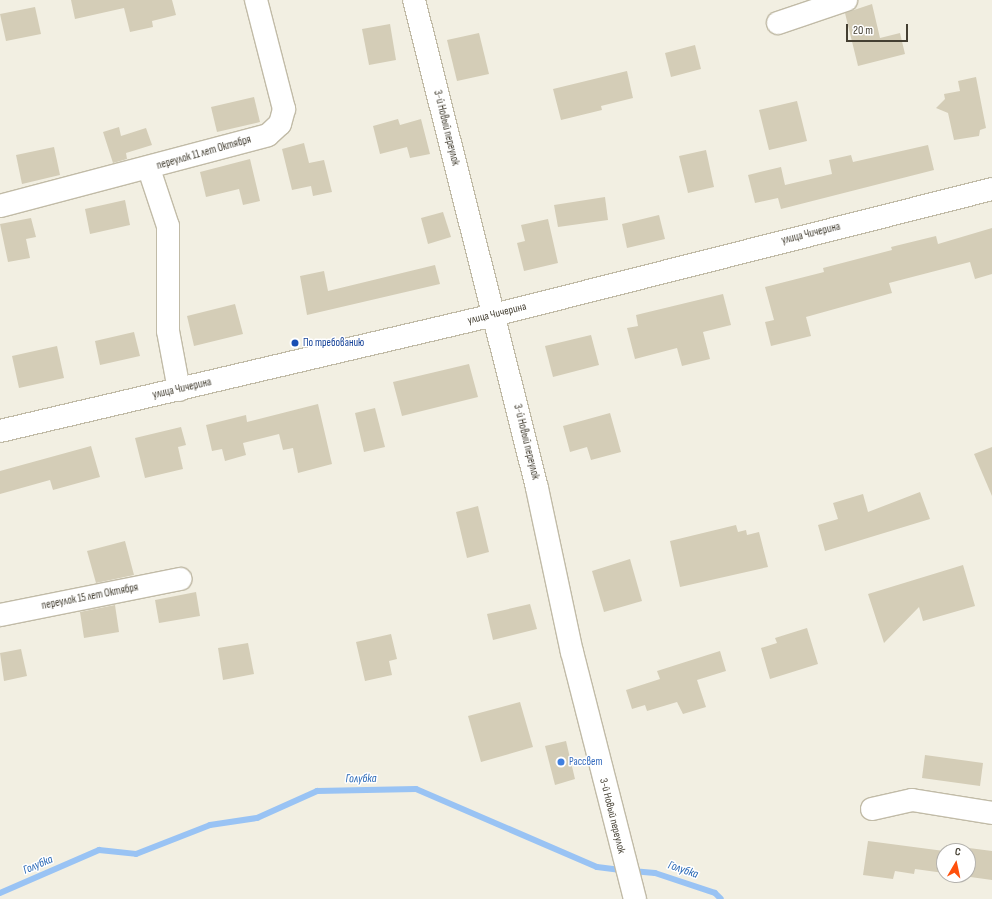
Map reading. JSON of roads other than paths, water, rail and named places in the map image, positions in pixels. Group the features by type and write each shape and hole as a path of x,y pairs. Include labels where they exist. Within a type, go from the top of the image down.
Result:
{"street":[{"name":"переулок 11 лет Октября","path":"0,206 149,169 268,135 280,124 284,110 256,0"},
{"name":"3-й Новый переулок","path":"414,0 538,488 572,652 632,892"},
{"path":"778,23 846,0"},
{"path":"149,169 168,226 168,331 179,390"},
{"name":"улица Чичерина","path":"0,431 494,315 992,189"},
{"name":"переулок 15 лет Октября","path":"0,615 180,579"},
{"path":"872,809 912,800 992,813"}],"waterway":[{"name":"Голубка","path":"0,893 99,850 136,854 210,825 257,818 317,791 416,789 597,867 623,870"},
{"name":"Голубка","path":"632,871 655,873 715,893 721,899"}],"place":[{"name":"По требованию","path":"295,343"},
{"name":"Рассвет","path":"561,762"}]}
